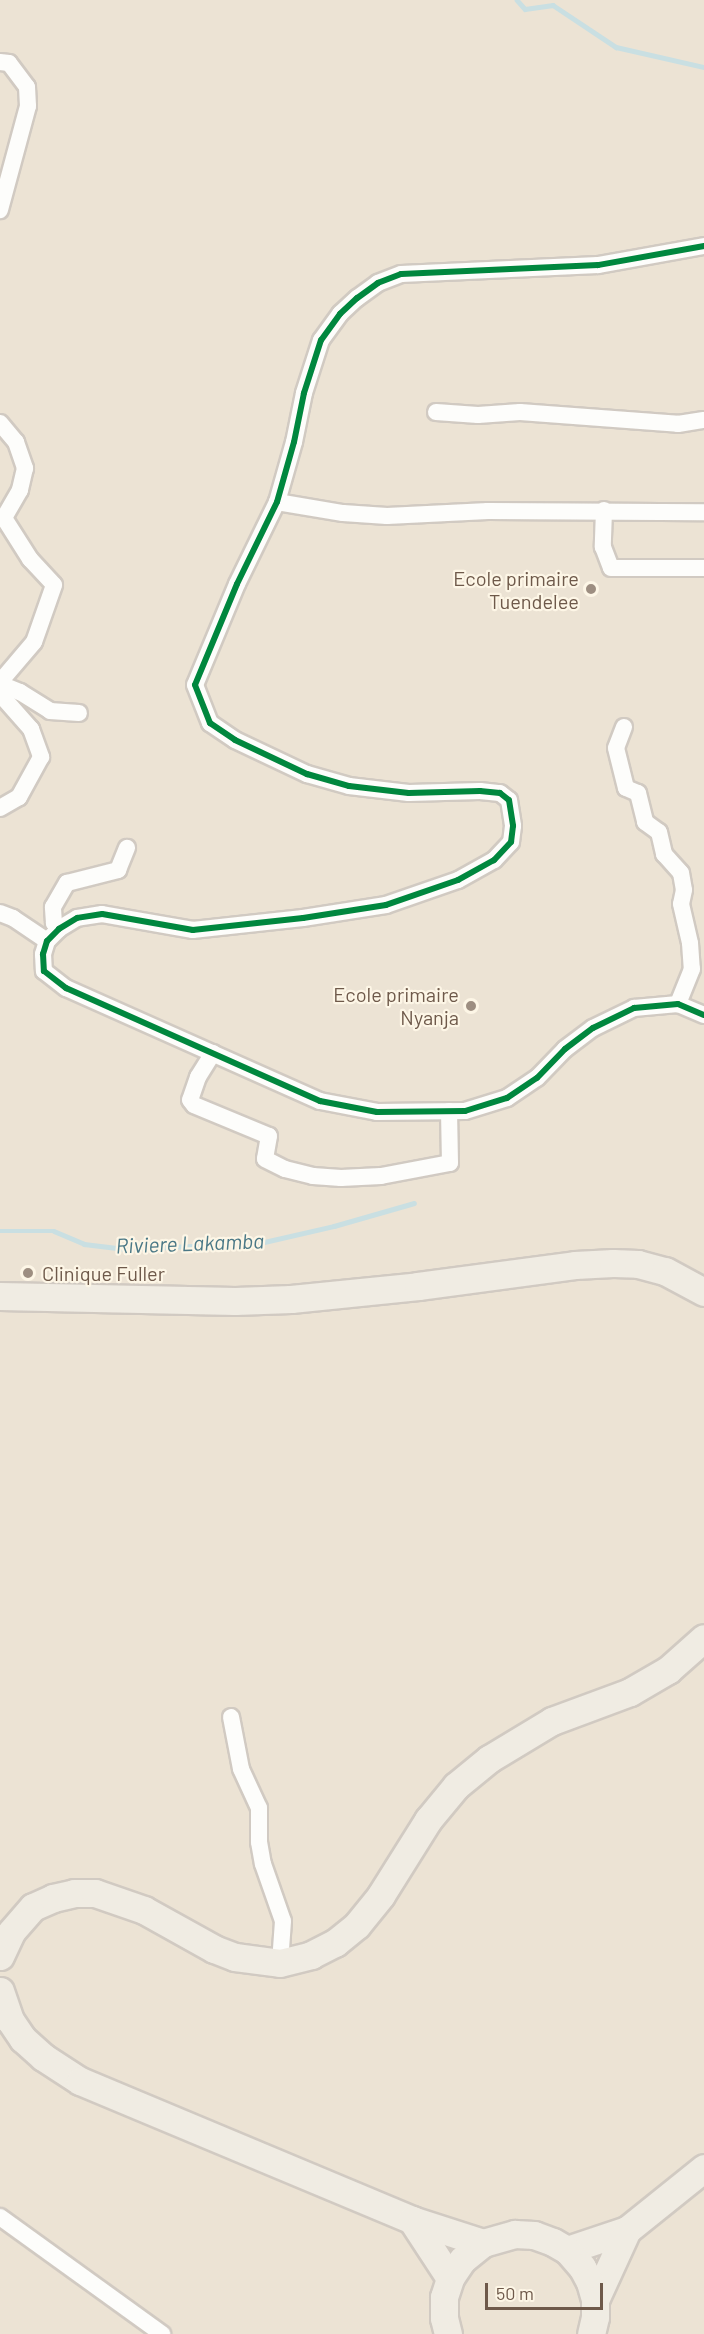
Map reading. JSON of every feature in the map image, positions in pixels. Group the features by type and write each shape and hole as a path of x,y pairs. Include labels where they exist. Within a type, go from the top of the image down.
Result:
{"main road":[{"path":"0,1296 235,1301 291,1299 418,1286 575,1265 613,1263 638,1264 665,1271 704,1292"},
{"path":"0,1956 11,1932 33,1907 63,1896 95,1893 144,1910 214,1949 235,1957 280,1963 311,1955 334,1943 357,1925 381,1895 428,1820 456,1786 489,1759 552,1721 630,1692 668,1670 704,1638"},
{"path":"0,1991 10,2020 23,2039 43,2057 80,2081 412,2220 483,2242"},
{"path":"567,2250 627,2230 704,2168"},
{"path":"412,2220 450,2278"},
{"path":"591,2334 595,2300 627,2230"},
{"path":"448,2334 444,2318 444,2297 450,2278 462,2260 483,2242 514,2234 534,2235 567,2250 582,2267 590,2282 595,2300"}],"street":[{"path":"0,62 9,63 27,87 28,106 0,210"},
{"path":"53,935 77,918 102,914 193,930 386,906 458,880 494,860 511,842 513,826 509,800 500,793 480,791 409,794 349,786 307,774 235,740 210,723 195,685 237,584 277,502 294,442 304,393 321,340 340,314 378,283 401,274 598,265 704,246"},
{"path":"436,412 478,415 520,412 678,423 704,420"},
{"path":"0,423 16,442 25,468 20,490 4,518 30,559 54,585 34,642 0,683 20,692 50,711 79,713"},
{"path":"277,502 343,513 387,516 488,511 704,512"},
{"path":"604,510 603,546 611,568 704,568"},
{"path":"0,694 31,729 40,757 19,796 0,808"},
{"path":"624,727 616,748 626,788 638,793 645,822 659,832 664,854 681,873 684,890 681,904 690,944 692,969 678,1004"},
{"path":"128,848 117,870 67,884 53,907 53,935 43,954 44,971 66,988 320,1101 377,1112 465,1111 507,1098 537,1078 565,1048 593,1028 634,1008 678,1004 704,1015"},
{"path":"0,913 53,935"},
{"path":"213,1053 198,1077 190,1100 194,1105 269,1136 265,1158 285,1169 341,1178 381,1176 450,1163 449,1111"},
{"path":"231,1717 241,1768 259,1808 259,1842 263,1864 283,1921 280,1963"},
{"path":"0,2217 162,2334"}],"shaded area":[{"path":"0,0 704,0 704,2334 0,2334"}],"waterway":[{"path":"517,0 525,9 553,5 616,47 704,67"},
{"name":"Riviere Lakamba","path":"0,1231 54,1231 84,1244 125,1249 260,1243 334,1226 414,1203"}],"cycle path":[{"path":"704,246 598,265 401,274 378,283 357,298 340,314 321,340 304,393 294,442 277,502 237,584 195,685 210,723 235,740 307,774 349,786 409,793 480,791 500,793 509,800 513,826 511,842 494,860 458,880 386,905 303,918 193,930 102,914 77,918 59,929 47,941 43,954 44,971 66,988 320,1101 377,1112 465,1111 507,1098 537,1078 565,1049 593,1028 634,1008 678,1004 704,1015"}],"place":[{"name":"Ecole primaire Tuendelee","path":"591,589"},
{"name":"Ecole primaire Nyanja","path":"471,1006"},
{"name":"Clinique Fuller","path":"28,1273"}]}
